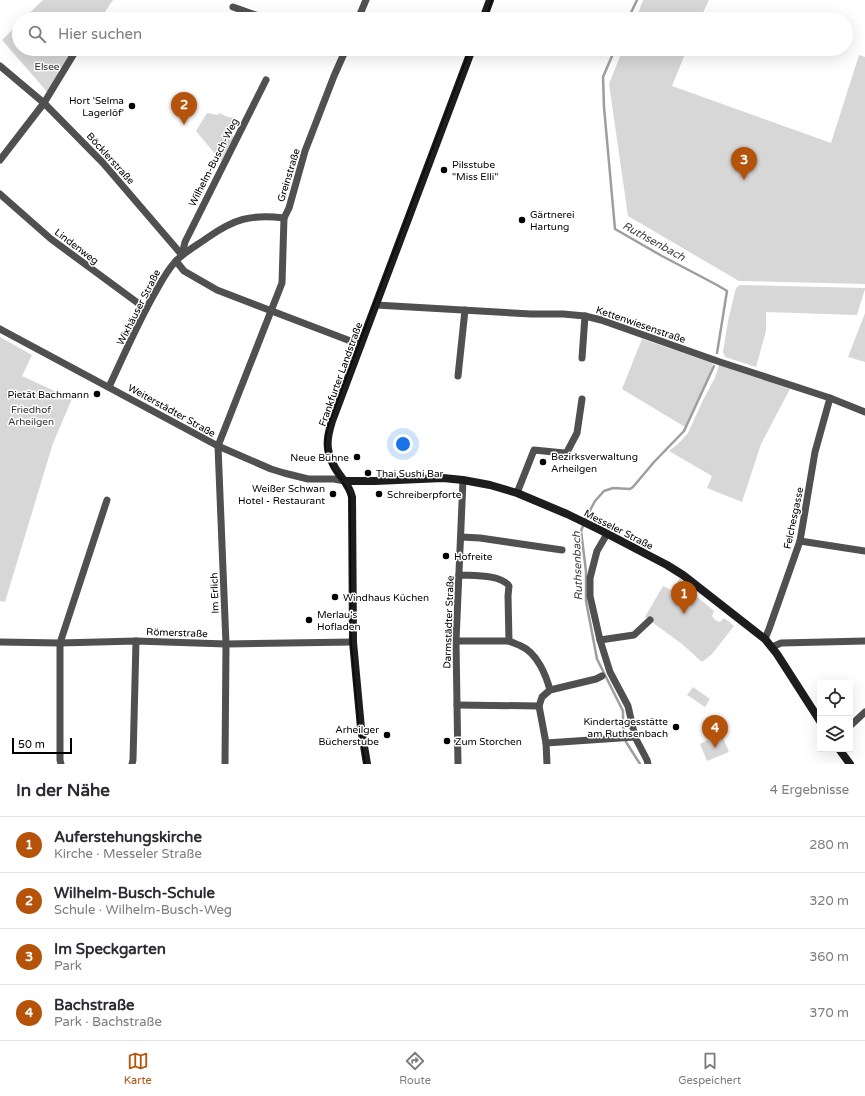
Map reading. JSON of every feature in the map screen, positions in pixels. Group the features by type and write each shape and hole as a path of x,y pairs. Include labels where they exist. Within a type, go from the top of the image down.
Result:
{"street":[{"path":"361,12 366,0"},
{"path":"486,12 490,0"},
{"path":"233,7 247,12"},
{"path":"0,160 44,102 73,56"},
{"name":"Greinstraße","path":"218,446 282,283 284,218 289,208 305,151 343,56"},
{"name":"Frankfurter Landstraße","path":"367,764 361,728 353,642 352,505 350,490 333,465 327,448 327,439 332,421 469,56"},
{"name":"Böcklerstraße","path":"0,66 44,102 103,163 182,255"},
{"name":"Wilhelm-Busch-Weg","path":"182,255 184,242 266,80"},
{"name":"Lindenweg","path":"0,194 51,239 146,309"},
{"name":"Wixhäuser Straße","path":"109,387 146,309 167,271 182,255 222,228 234,222 252,217 270,216 284,218"},
{"path":"176,261 184,272 218,290 361,345"},
{"name":"Kettenwiesenstraße","path":"376,304 584,316 830,398 865,412"},
{"path":"458,376 465,310"},
{"path":"582,358 584,316"},
{"name":"Weiterstädter Straße","path":"0,328 218,446 284,473 308,479 334,479 345,481"},
{"name":"Felchesgasse","path":"765,639 800,541 816,452 830,398"},
{"path":"517,493 534,450 567,452 578,433 582,399"},
{"name":"Im Erlich","path":"218,446 226,644 225,764"},
{"name":"Messeler Straße","path":"345,481 443,478 463,480 490,485 517,493 583,522 683,575 765,639 772,647 817,716"},
{"name":"Darmstädter Straße","path":"458,764 456,641 463,480"},
{"path":"61,764 60,643 107,500"},
{"path":"607,534 597,551 590,578 590,596 600,640 610,672 628,706 635,737 648,764"},
{"path":"461,537 480,538 562,550"},
{"path":"800,541 865,550"},
{"path":"459,575 494,577 506,582 509,586 509,641"},
{"path":"600,640 634,635 650,620"},
{"path":"132,764 136,641"},
{"name":"Römerstraße","path":"0,642 60,643 136,641 226,644 353,642"},
{"path":"456,641 509,641 522,646 531,652 544,672 550,690"},
{"path":"772,647 781,643 865,641"},
{"path":"546,764 546,743 539,706 542,697 550,690 596,679 602,676"},
{"path":"456,705 539,706"},
{"path":"853,723 865,712"},
{"path":"546,743 635,737"},
{"path":"841,752 850,764"}],"green space":[{"path":"43,0 113,0 105,12 30,12"},
{"path":"643,0 709,0 703,12 639,12"},
{"name":"Elsee","path":"12,30 12,51 2,40"},
{"path":"859,55 865,57 865,284 739,281 628,216 609,84 620,56 684,56 672,86 831,143"},
{"name":"Elsee","path":"16,56 74,56 49,94"},
{"path":"207,113 218,115 219,113 228,117 237,118 228,132 234,137 221,161 196,131"},
{"path":"740,285 865,289 857,315 766,312 766,331 756,367 725,357 723,352 728,321 736,288"},
{"path":"865,313 865,362 848,357"},
{"name":"Friedhof Arheilgen","path":"0,337 32,355 22,376 72,399 53,443 5,602 0,601"},
{"path":"642,339 713,363 710,378 685,427 622,389"},
{"path":"719,365 790,389 761,444 742,502 707,488 712,476 669,451 688,433 715,378"},
{"path":"680,578 696,596 714,611 712,616 715,620 720,622 724,618 734,626 712,654 702,662 682,644 645,617 663,586 671,590"},
{"path":"693,687 710,699 705,707 687,695"},
{"path":"721,733 729,752 707,761 700,744"}],"waterway":[{"name":"Ruthsenbach","path":"631,12 637,0"},
{"name":"Ruthsenbach","path":"612,56 603,77 604,107 615,229 727,291 717,353"},
{"name":"Ruthsenbach","path":"640,764 626,742 623,726 623,711 597,659 586,601 586,571 581,531 595,501 604,491 613,488 630,489 633,487 654,462 684,431 714,366"}],"tram line":[{"path":"488,12 492,0"},
{"path":"365,764 358,721 351,642 350,497 345,485 329,462 325,444 330,421 467,56"}],"place":[{"name":"Hort 'Selma Lagerlöf'","path":"132,106"},
{"name":"Wilhelm-Busch-Schule","path":"184,125"},
{"name":"Pilsstube \"Miss Elli\"","path":"444,170"},
{"name":"Im Speckgarten","path":"744,180"},
{"name":"Gärtnerei Hartung","path":"522,220"},
{"name":"Pietät Bachmann","path":"97,394"},
{"name":"Neue Bühne","path":"357,457"},
{"name":"Bezirksverwaltung Arheilgen","path":"543,462"},
{"name":"Thai Sushi Bar","path":"368,473"},
{"name":"Weißer Schwan Hotel - Restaurant","path":"333,494"},
{"name":"Schreiberpforte","path":"379,494"},
{"name":"Hofreite","path":"446,556"},
{"name":"Windhaus Küchen","path":"335,597"},
{"name":"Auferstehungskirche","path":"684,614"},
{"name":"Merlau's Hofladen","path":"309,620"},
{"name":"Kindertagesstätte am Ruthsenbach","path":"676,727"},
{"name":"Arheilger Bücherstube","path":"387,735"},
{"name":"Zum Storchen","path":"447,741"},
{"name":"Bachstraße","path":"715,748"}]}
